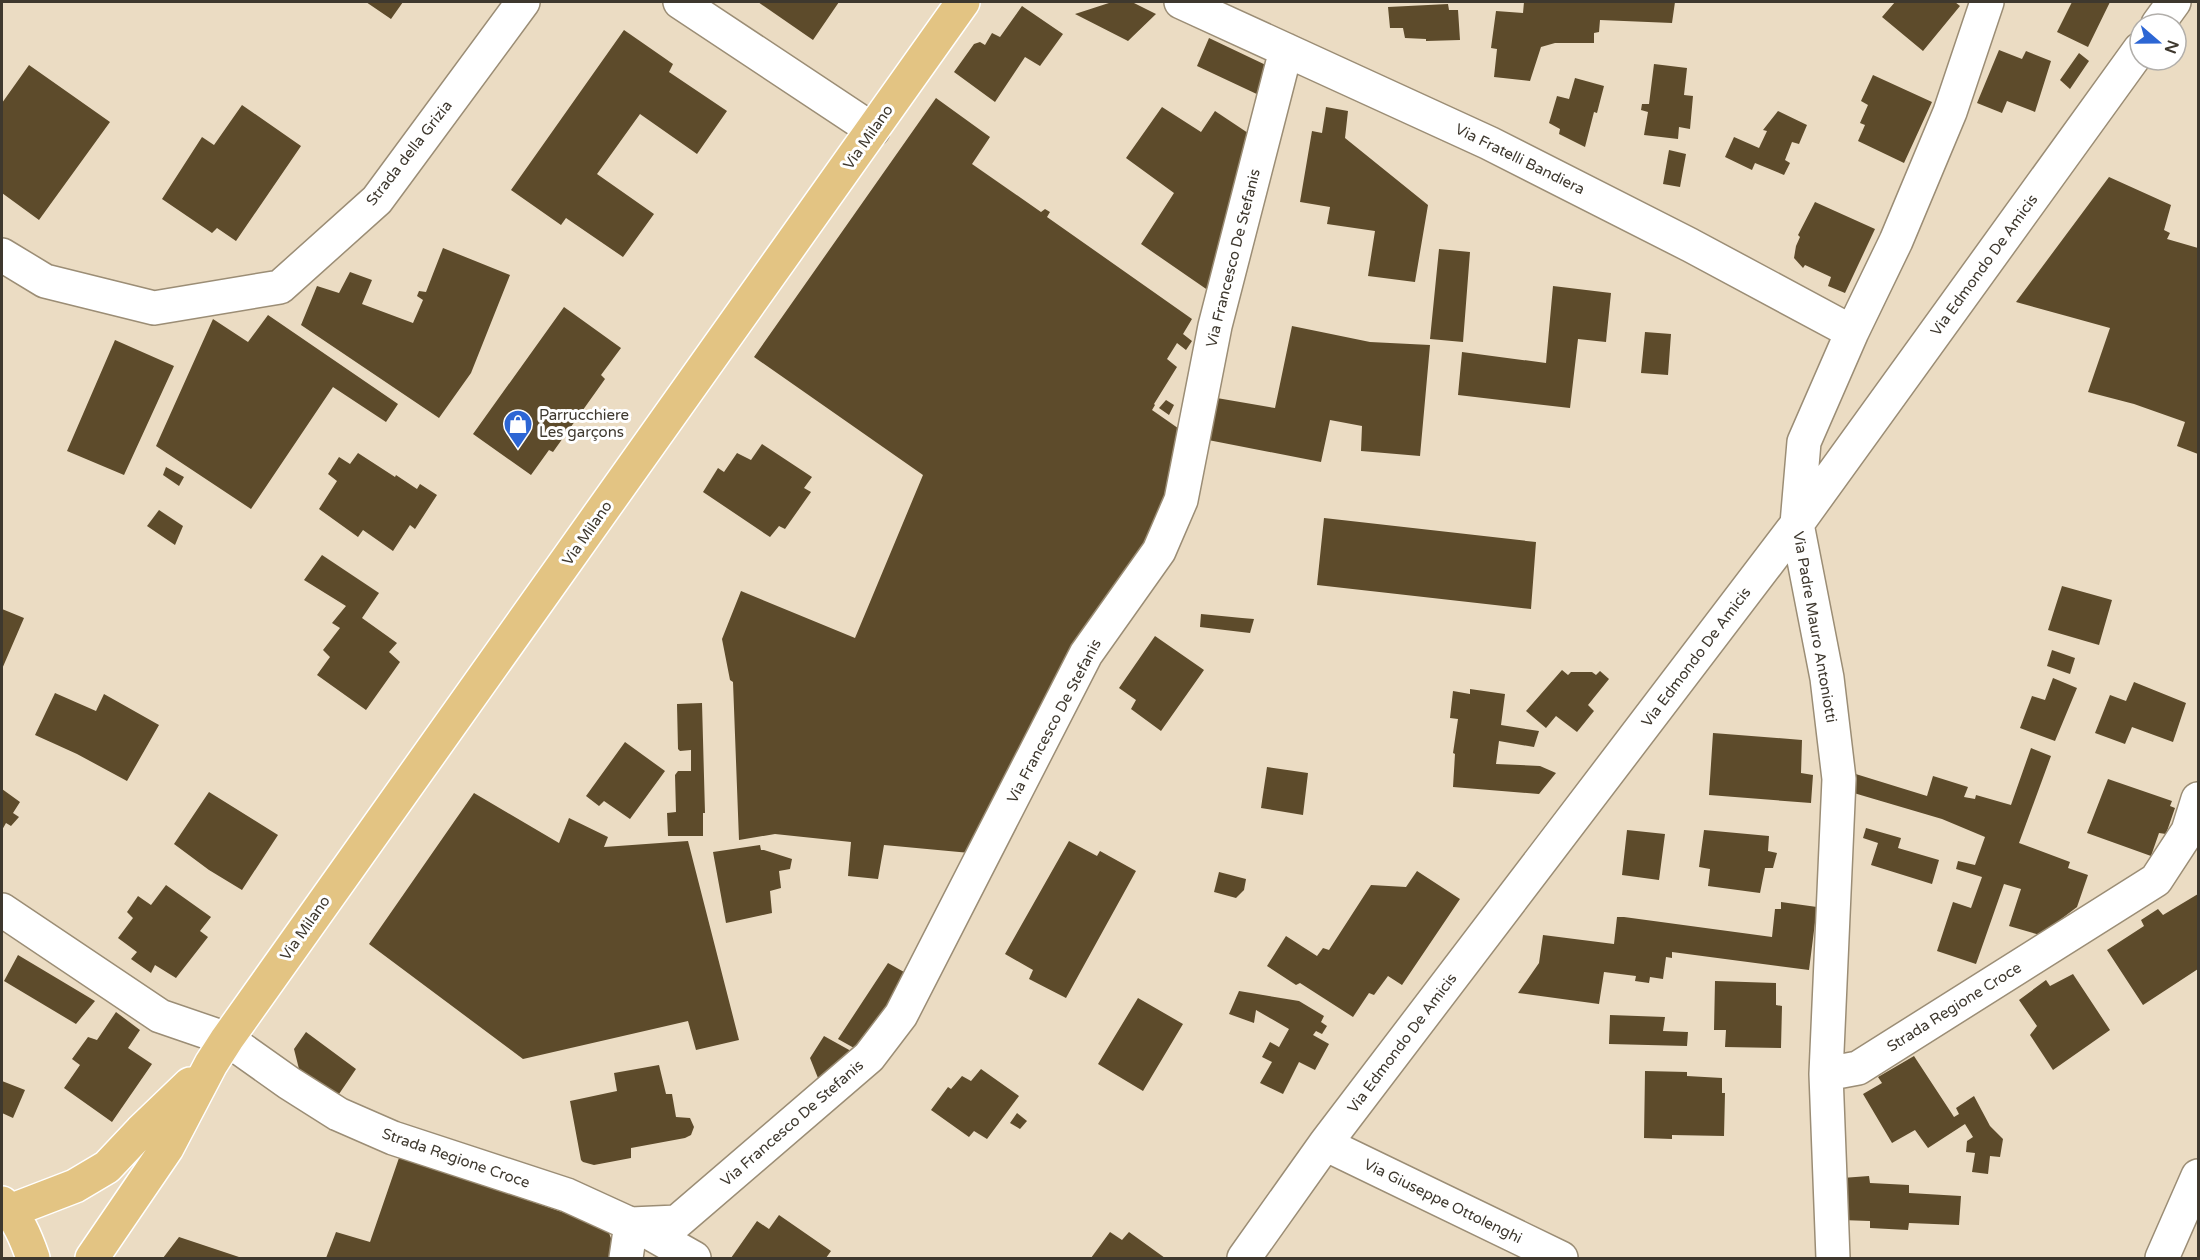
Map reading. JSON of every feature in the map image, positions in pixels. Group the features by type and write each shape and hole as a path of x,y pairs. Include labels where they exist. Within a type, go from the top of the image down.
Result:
{"main road":[{"name":"Via Milano","path":"92,1258 167,1148 219,1051 963,2"},
{"name":"Via Milano","path":"6,1207 75,1186 107,1167 219,1051"},
{"path":"6,1207 25,1236 33,1258"}],"street":[{"name":"Strada della Grizia","path":"2,255 45,281 154,308 280,287 377,200 523,2"},
{"path":"680,2 873,130"},
{"name":"Via Fratelli Bandiera","path":"1181,2 1489,143 1690,245 1851,332"},
{"name":"Via Padre Mauro Antoniotti","path":"1826,1074 1839,779 1827,678 1797,524 1804,442 1851,332 1896,241 1950,112 1987,2"},
{"name":"Via Francesco De Stefanis","path":"631,1224 677,1222 869,1057 901,1015 1086,654 1159,551 1181,500 1215,326 1286,50"},
{"name":"Via Edmondo De Amicis","path":"1244,1258 1325,1144 1797,524 2128,66"},
{"name":"Strada Regione Croce","path":"1826,1074 1858,1068 2156,880 2188,831 2199,798"},
{"name":"Strada Regione Croce","path":"2,910 160,1016 219,1051 289,1083 338,1114 393,1138 567,1195 631,1224 694,1258"},
{"path":"1826,1074 1833,1258"},
{"name":"Via Giuseppe Ottolenghi","path":"1325,1144 1561,1258"},
{"path":"2162,1258 2199,1176"},
{"path":"626,1258 631,1224"}],"building":[{"path":"366,2 403,2 391,19"},
{"path":"758,2 839,2 813,40"},
{"path":"1112,2 1132,2 1156,14 1128,41 1075,14"},
{"path":"1524,2 1675,2 1672,23 1600,20 1599,32 1594,33 1594,43 1555,43 1541,47 1530,81 1494,77 1497,49 1491,48 1496,11 1523,13"},
{"path":"1895,2 1955,2 1960,6 1923,51 1882,17"},
{"path":"2072,2 2110,2 2088,47 2057,32"},
{"path":"1448,4 1449,10 1458,10 1460,40 1426,41 1426,39 1405,38 1403,28 1390,28 1388,7"},
{"path":"1022,6 1063,34 1040,66 1025,57 995,102 954,72 974,44 980,42 985,45 992,33 1000,37"},
{"path":"624,30 673,64 669,72 727,111 697,154 640,114 597,174 654,214 623,257 566,218 561,225 511,190"},
{"path":"1209,38 1270,67 1261,96 1197,66"},
{"path":"1999,50 2022,59 2026,51 2051,61 2035,112 2007,101 2002,113 1977,103"},
{"path":"2079,53 2089,61 2070,89 2060,80"},
{"path":"1654,64 1687,68 1684,95 1693,96 1690,129 1679,127 1678,139 1644,135 1648,112 1641,110 1642,104 1649,104"},
{"path":"29,65 110,122 39,220 2,193 2,103"},
{"path":"1873,75 1932,102 1904,163 1858,141 1865,125 1860,123 1868,105 1861,101"},
{"path":"1575,78 1604,86 1597,113 1594,112 1585,147 1559,134 1560,129 1549,123 1557,96 1569,99"},
{"path":"936,98 990,137 972,164 1041,212 1045,209 1050,212 1047,217 1192,319 1183,334 1192,341 1186,350 1177,343 1167,359 1177,367 1152,410 1185,433 1152,533 970,853 884,845 878,879 848,876 851,842 775,834 739,840 733,682 730,680 722,639 741,591 855,638 923,475 754,357"},
{"path":"242,105 301,146 236,241 217,228 212,233 162,199 202,137 214,145"},
{"path":"1162,107 1201,132 1215,111 1251,135 1212,293 1141,244 1174,193 1126,158"},
{"path":"1326,107 1348,111 1345,138 1428,205 1415,282 1368,276 1375,231 1327,224 1330,207 1300,202 1312,131 1322,133"},
{"path":"1778,111 1807,125 1799,144 1792,142 1785,160 1790,163 1784,175 1755,163 1752,170 1725,157 1734,137 1759,148 1767,131 1763,130"},
{"path":"1669,150 1686,154 1680,187 1663,184"},
{"path":"2109,177 2171,205 2164,230 2170,233 2167,239 2198,248 2198,454 2177,446 2185,422 2134,404 2088,392 2110,328 2016,302"},
{"path":"1815,202 1875,229 1845,293 1828,286 1831,277 1805,265 1803,268 1794,258 1800,237 1798,235"},
{"path":"443,248 510,275 471,373 439,418 301,325 317,286 339,293 350,272 372,280 362,304 413,323 423,300 417,296 419,291 426,292"},
{"path":"1439,249 1470,252 1463,342 1430,339"},
{"path":"1553,286 1611,293 1606,342 1578,339 1570,408 1458,395 1462,352 1546,363"},
{"path":"564,307 621,348 601,375 605,379 553,452 549,450 531,475 473,434"},
{"path":"268,315 398,404 386,422 333,387 251,509 156,446 213,319 248,342"},
{"path":"1292,326 1370,342 1430,345 1420,456 1361,451 1362,426 1330,420 1321,462 1203,439 1211,397 1275,408"},
{"path":"1645,332 1671,334 1668,375 1641,373"},
{"path":"115,340 174,366 124,475 67,451"},
{"path":"1166,400 1174,405 1169,415 1159,408"},
{"path":"762,444 812,477 804,488 811,492 785,529 779,526 770,537 703,492 718,468 724,472 737,453 751,460"},
{"path":"358,453 417,489 420,484 437,495 415,529 410,525 393,551 363,530 358,537 319,509 337,481 328,474 339,457 350,464"},
{"path":"166,467 184,477 179,486 163,475"},
{"path":"159,510 183,526 175,545 147,526"},
{"path":"1324,518 1536,542 1531,609 1317,585"},
{"path":"322,555 379,593 362,618 397,643 389,652 400,662 366,710 317,675 330,657 323,650 340,628 332,623 346,606 304,580"},
{"path":"2062,586 2112,600 2099,645 2048,630"},
{"path":"2,609 24,618 2,669"},
{"path":"1201,614 1254,619 1250,633 1200,627"},
{"path":"1155,636 1204,670 1161,731 1131,709 1136,700 1119,688"},
{"path":"2052,650 2075,658 2070,674 2047,666"},
{"path":"1562,670 1568,675 1571,672 1592,672 1596,675 1600,671 1609,679 1588,705 1594,711 1577,732 1556,716 1546,728 1526,711"},
{"path":"2053,678 2077,688 2055,741 2020,728 2032,696 2045,700"},
{"path":"2134,682 2186,703 2173,742 2132,727 2125,744 2095,733 2110,695 2126,701"},
{"path":"1470,689 1505,694 1501,725 1539,731 1534,747 1499,741 1496,764 1540,766 1556,773 1539,794 1453,787 1455,754 1453,753 1458,719 1450,718 1453,691 1470,694"},
{"path":"55,693 96,711 104,694 159,725 127,781 35,735"},
{"path":"702,703 705,813 703,813 703,836 668,836 667,813 676,812 675,775 678,771 691,771 691,750 680,751 678,749 677,704"},
{"path":"1713,733 1802,740 1801,773 1813,775 1811,803 1709,795"},
{"path":"625,742 665,771 630,819 604,801 599,806 586,796"},
{"path":"2031,748 2051,756 2019,843 2070,862 2068,868 2088,875 2077,907 2040,935 2009,926 2021,889 2004,884 1976,964 1937,951 1953,902 1971,908 1982,877 1956,869 1958,861 1975,865 1985,837 1942,819 1847,791 1846,771 1927,796 1933,776 1968,787 1964,797 1975,799 1976,795 2011,805"},
{"path":"1267,767 1308,773 1303,815 1261,808"},
{"path":"2108,779 2172,801 2170,806 2175,808 2166,834 2159,833 2151,856 2087,833"},
{"path":"2,789 20,802 13,813 19,817 11,826 6,823 2,830"},
{"path":"209,792 278,835 242,890 209,870 174,844"},
{"path":"474,793 559,843 569,818 608,837 604,847 688,841 739,1040 696,1050 688,1021 523,1059 369,944"},
{"path":"1866,828 1901,838 1898,848 1939,860 1932,884 1871,865 1878,843 1863,838"},
{"path":"1627,830 1665,834 1659,880 1622,875"},
{"path":"1704,830 1769,836 1768,851 1777,853 1773,868 1765,868 1760,893 1708,886 1710,869 1699,867"},
{"path":"1069,841 1097,856 1100,851 1136,871 1066,998 1029,979 1033,970 1005,954"},
{"path":"760,845 761,850 792,859 790,869 779,871 781,888 770,891 772,913 726,923 713,852"},
{"path":"1417,871 1460,899 1402,985 1388,976 1374,995 1369,993 1353,1017 1300,983 1296,985 1267,966 1286,936 1317,956 1323,948 1329,950 1371,885 1406,887"},
{"path":"1219,872 1246,879 1244,890 1236,898 1214,892"},
{"path":"166,885 211,917 200,931 208,937 176,978 155,965 151,973 131,959 137,952 118,938 133,918 127,912 138,896 151,905"},
{"path":"2198,894 2198,969 2143,1005 2107,950 2144,926 2141,920 2158,909 2163,915"},
{"path":"1781,902 1817,907 1809,970 1672,952 1672,958 1666,957 1663,979 1650,977 1649,983 1635,981 1636,976 1604,972 1599,1004 1518,993 1539,963 1543,935 1614,944 1617,917 1624,917 1772,937 1775,909 1781,909"},
{"path":"18,955 95,1001 76,1024 4,981"},
{"path":"888,963 904,972 887,1005 854,1048 838,1039"},
{"path":"2073,974 2110,1030 2053,1070 2030,1035 2037,1026 2019,1000 2046,980 2050,986"},
{"path":"1715,981 1776,983 1776,1005 1782,1006 1781,1048 1725,1047 1726,1030 1714,1030"},
{"path":"1239,991 1299,1001 1324,1016 1321,1022 1327,1026 1322,1034 1316,1031 1313,1035 1329,1044 1315,1070 1299,1062 1283,1094 1260,1083 1272,1062 1262,1057 1270,1042 1279,1047 1289,1029 1256,1010 1254,1023 1229,1014"},
{"path":"1138,998 1183,1024 1143,1091 1098,1064"},
{"path":"116,1012 140,1030 128,1048 152,1064 112,1122 64,1088 80,1065 72,1059 88,1037 97,1040"},
{"path":"1610,1015 1665,1017 1663,1031 1688,1032 1687,1046 1609,1044"},
{"path":"306,1032 356,1069 339,1094 300,1073 294,1049"},
{"path":"824,1036 851,1051 822,1088 810,1058"},
{"path":"1914,1056 1954,1117 1959,1114 1956,1108 1974,1096 1990,1126 2003,1139 2000,1157 1990,1156 1988,1174 1972,1172 1975,1153 1966,1152 1967,1141 1973,1137 1965,1124 1928,1148 1915,1130 1892,1143 1863,1094 1882,1083 1878,1077"},
{"path":"659,1065 666,1094 672,1094 676,1117 690,1118 694,1127 691,1135 631,1148 631,1158 594,1165 583,1162 570,1101 617,1091 614,1073"},
{"path":"981,1069 1019,1096 987,1139 974,1131 969,1137 931,1110 948,1087 951,1089 962,1076 971,1081"},
{"path":"1645,1071 1687,1072 1687,1076 1722,1078 1722,1093 1725,1093 1724,1136 1672,1135 1672,1139 1644,1138"},
{"path":"2,1081 25,1090 13,1118 2,1113"},
{"path":"1017,1113 1027,1121 1020,1129 1010,1123"},
{"path":"400,1155 600,1225 609,1233 612,1241 610,1258 326,1258 336,1232 370,1242"},
{"path":"1869,1176 1870,1183 1909,1185 1909,1193 1961,1196 1959,1225 1909,1223 1908,1230 1870,1228 1870,1221 1841,1220 1842,1178"},
{"path":"779,1215 831,1251 826,1258 731,1258 757,1221 769,1229"},
{"path":"1110,1232 1122,1240 1129,1232 1165,1258 1091,1258"},
{"path":"179,1237 242,1258 163,1258"}],"place":[{"name":"Parrucchiere Les garçons","path":"518,450"}]}
